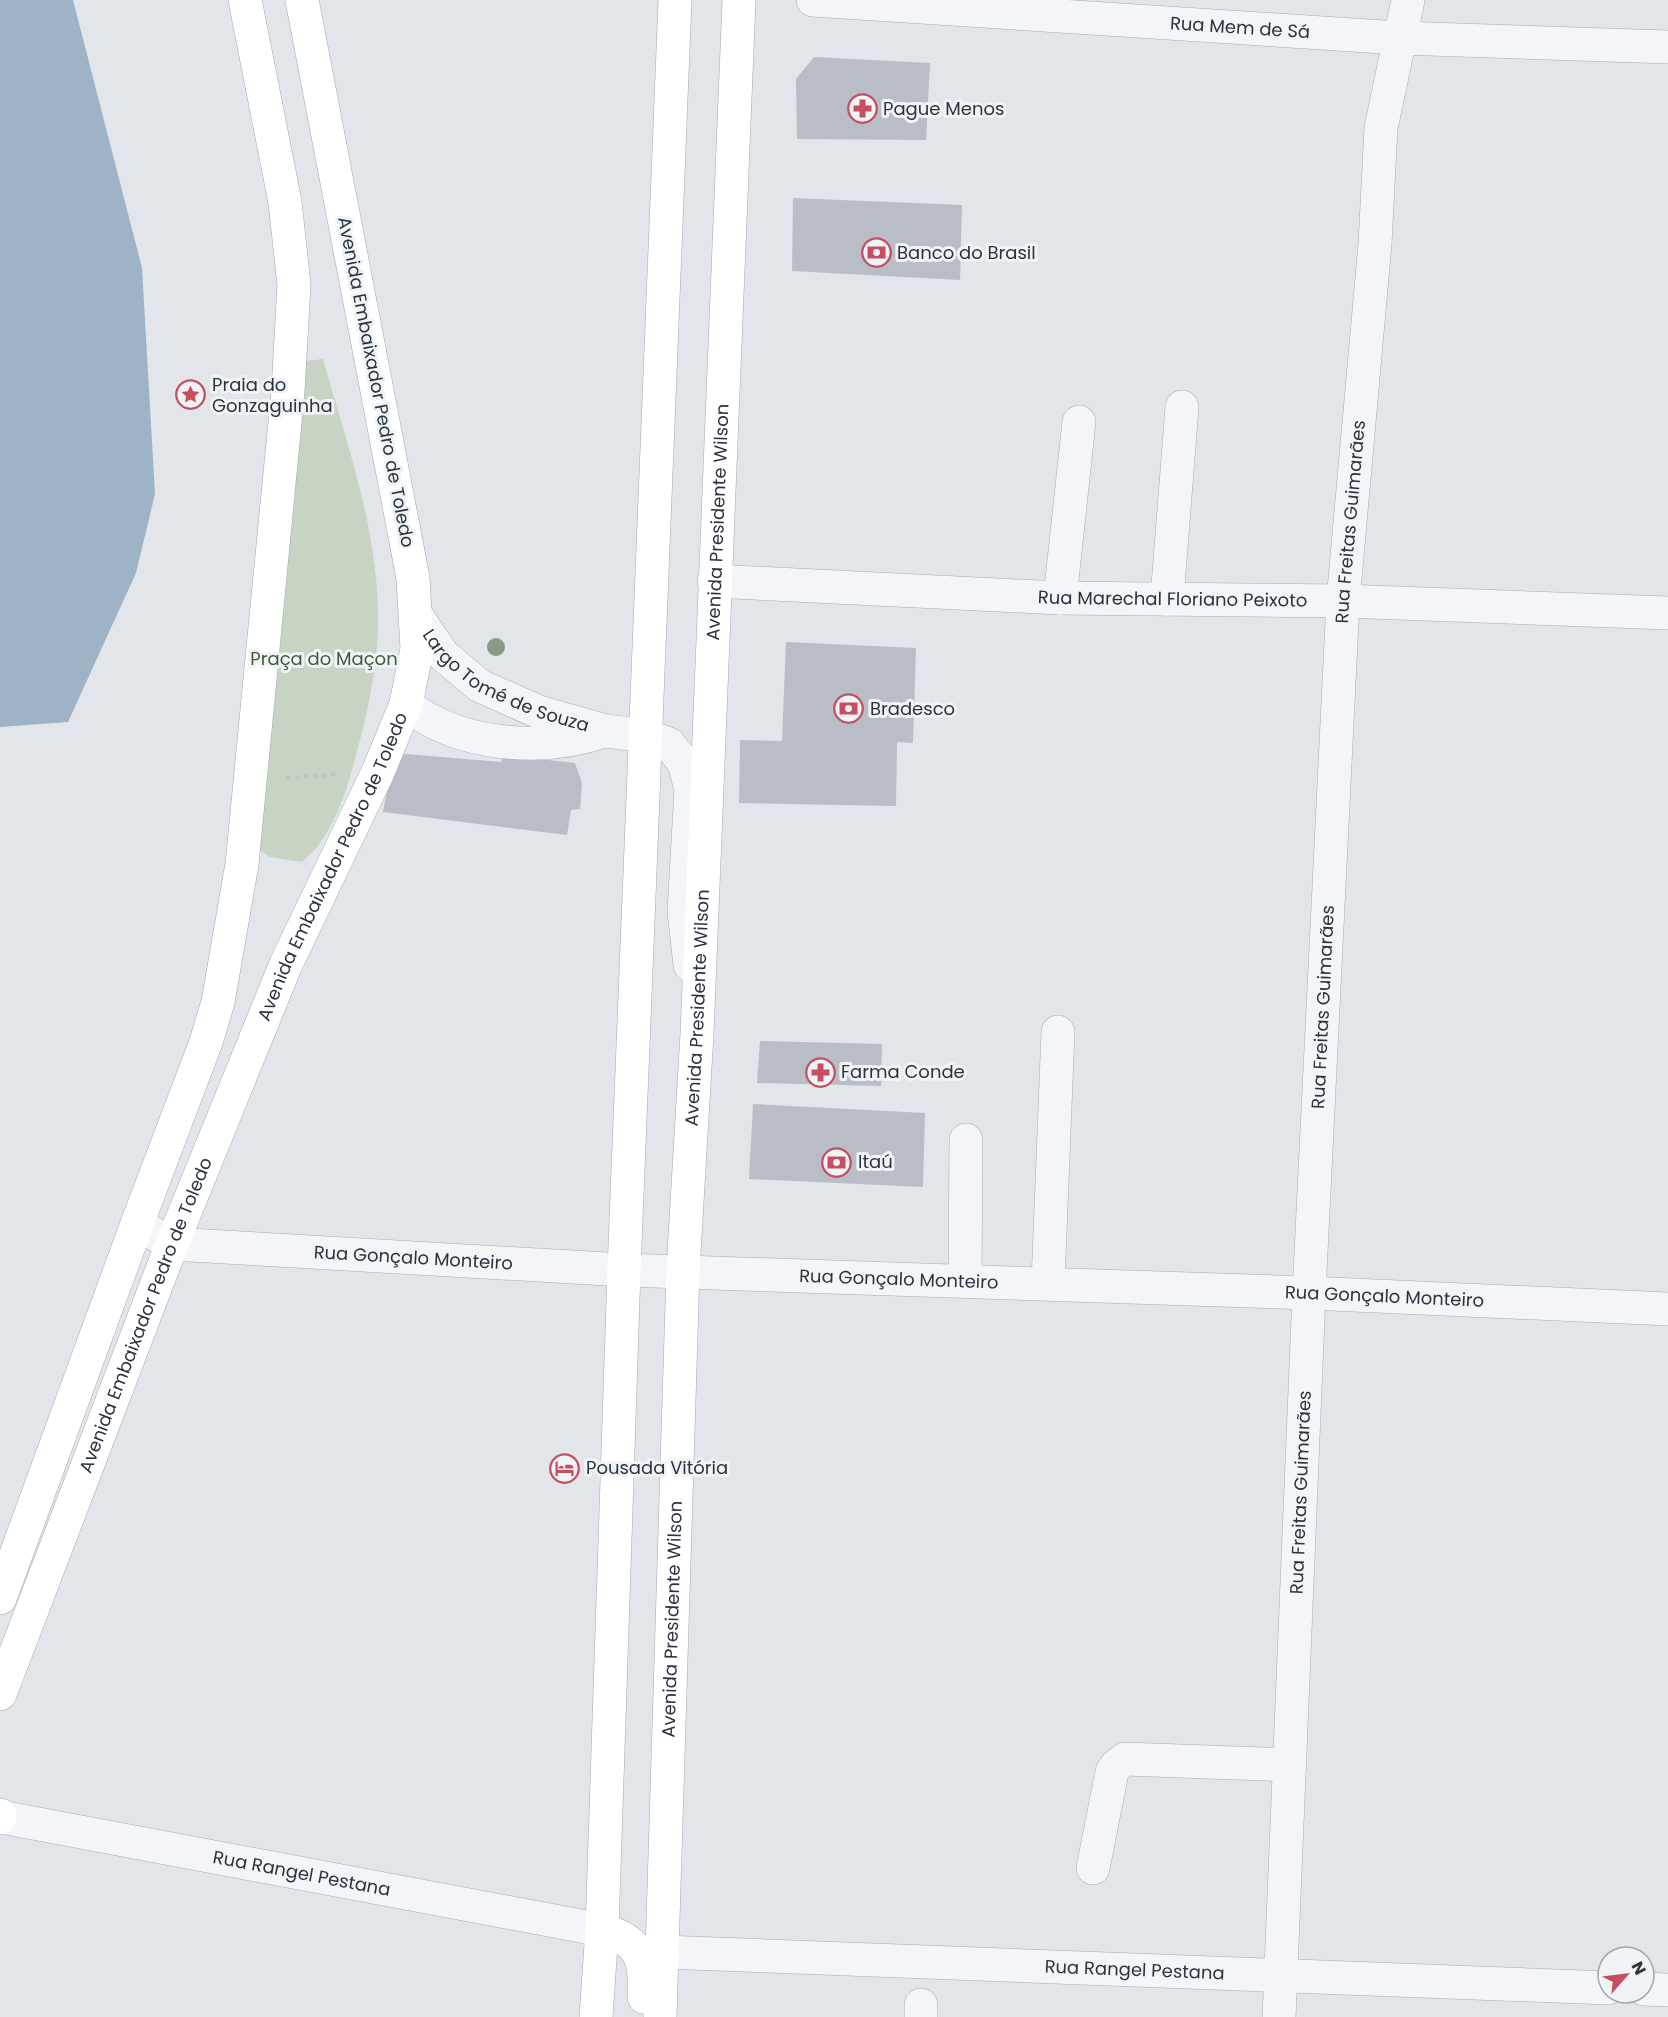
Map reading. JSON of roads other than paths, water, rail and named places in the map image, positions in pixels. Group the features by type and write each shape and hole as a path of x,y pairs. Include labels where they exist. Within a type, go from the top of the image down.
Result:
{"main road":[{"name":"Avenida Embaixador Pedro de Toledo","path":"0,1598 137,1224 196,1072 218,1002 242,864 288,391 294,285 285,202 245,0"},
{"name":"Avenida Embaixador Pedro de Toledo","path":"0,1694 172,1244 296,941 378,772 406,704 417,649 413,578 302,0"},
{"path":"596,2017 602,1930 624,1270 675,0"},
{"name":"Avenida Presidente Wilson","path":"660,2017 683,1270 697,1034 739,0"},
{"path":"602,1930 628,1939 640,1955 645,1976 644,2017"}],"street":[{"name":"Rua Mem de Sá","path":"813,0 1399,38 1668,47"},
{"name":"Rua Freitas Guimarães","path":"1279,2017 1343,602 1375,244 1381,128 1408,0"},
{"path":"1167,600 1182,407"},
{"path":"1060,598 1079,422"},
{"name":"Rua Marechal Floriano Peixoto","path":"714,581 1060,598 1343,602 1668,613"},
{"name":"Largo Tomé de Souza","path":"416,615 443,655 480,686 539,712 606,731 647,736 669,744 684,763 691,789 684,911 697,1034"},
{"name":"Largo Tomé de Souza","path":"406,704 423,718 444,729 505,741 553,743 583,739 606,731"},
{"path":"1048,1283 1059,1032"},
{"path":"965,1280 966,1140"},
{"name":"Rua Gonçalo Monteiro","path":"137,1224 172,1244 624,1270 683,1270 1048,1283 1668,1309"},
{"path":"1093,1868 1112,1772 1120,1761 1130,1758 1290,1765"},
{"name":"Rua Rangel Pestana","path":"0,1817 602,1930"},
{"name":"Rua Rangel Pestana","path":"663,1952 1596,1988"}],"water":[{"path":"0,0 73,0 142,268 155,494 136,573 68,722 0,727"}],"place":[{"name":"Pague Menos","path":"862,109"},
{"name":"Banco do Brasil","path":"876,253"},
{"name":"Praia do Gonzaguinha","path":"191,395"},
{"name":"Bradesco","path":"849,709"},
{"name":"Farma Conde","path":"820,1072"},
{"name":"Itaú","path":"837,1162"},
{"name":"Pousada Vitória","path":"565,1468"}],"park label":[{"name":"Praça do Maçon","path":"324,659"}]}
